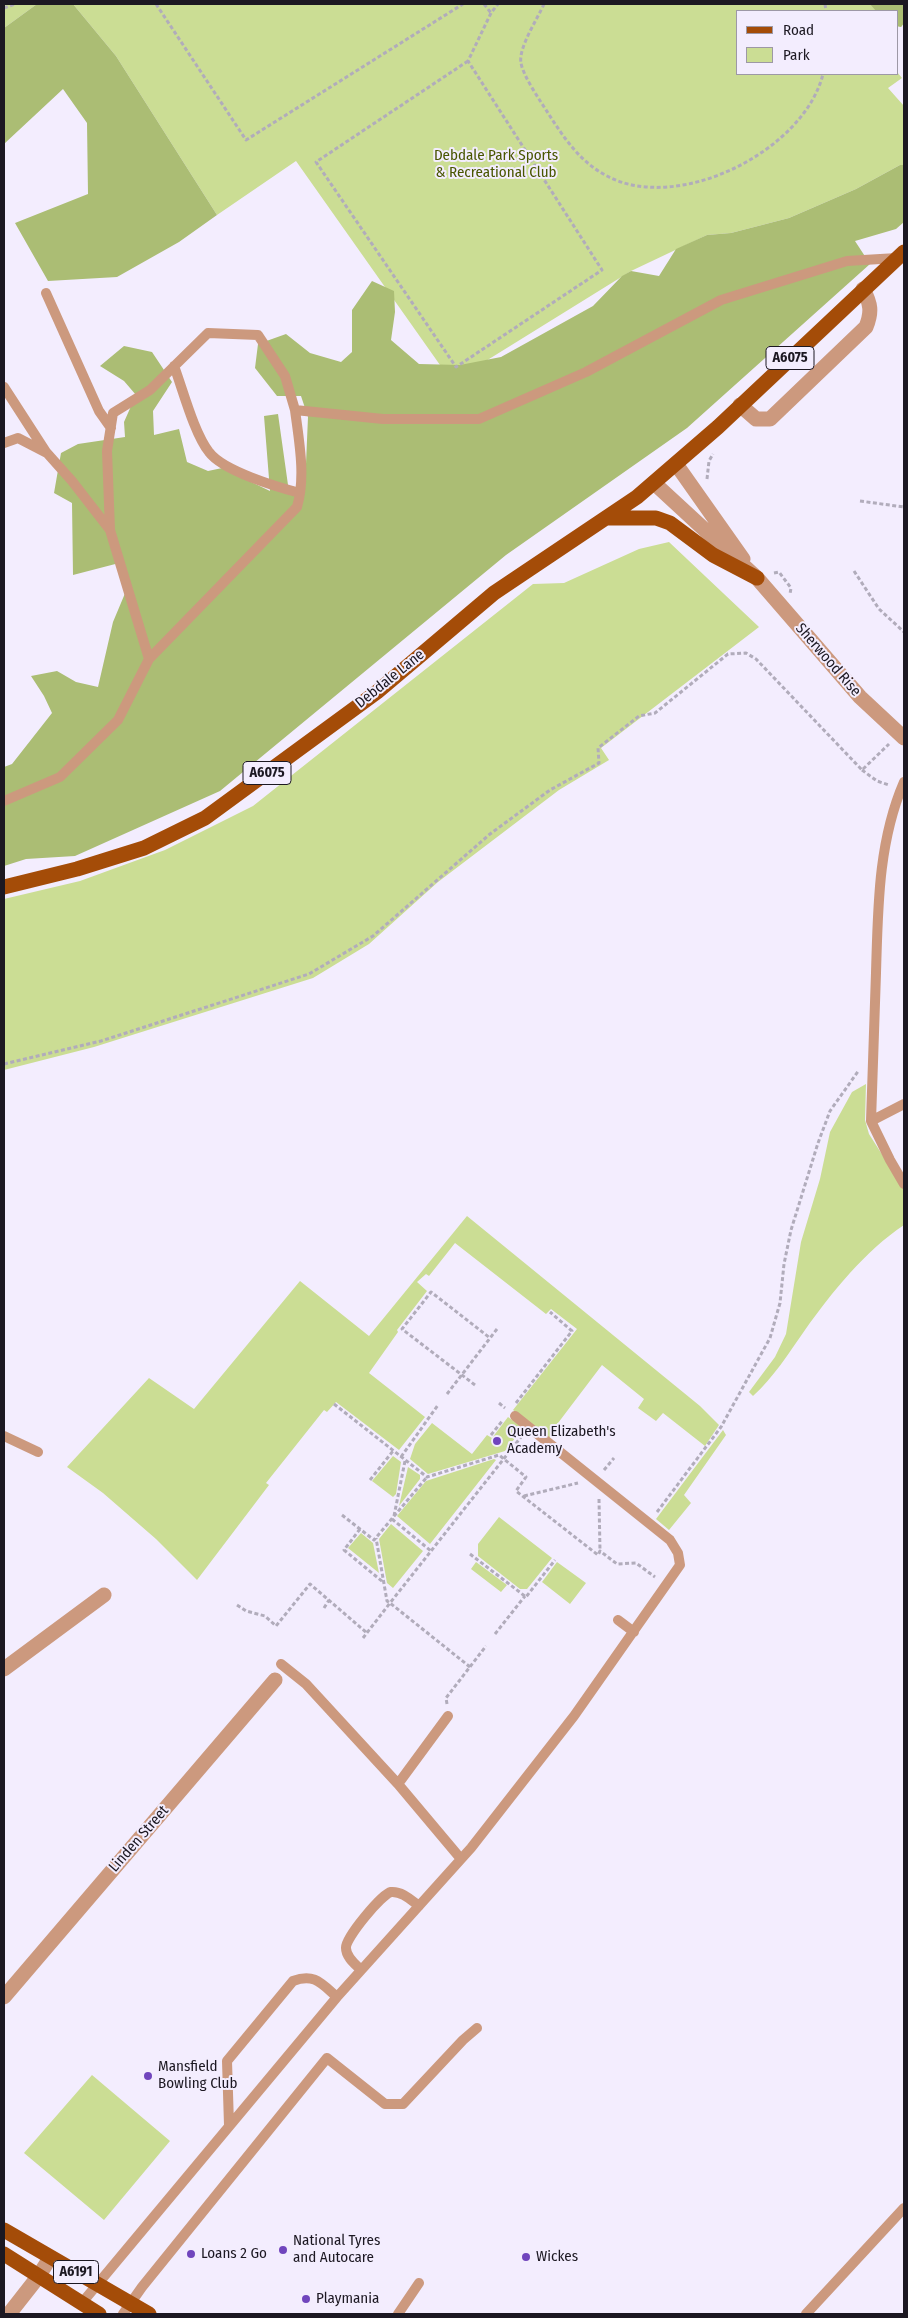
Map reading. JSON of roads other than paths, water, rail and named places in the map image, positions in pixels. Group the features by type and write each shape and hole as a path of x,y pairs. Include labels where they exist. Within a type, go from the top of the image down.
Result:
{"main road":[{"name":"Debdale Lane","path":"4,887 77,869 144,848 205,818 377,692 494,593 654,483 901,255"},
{"path":"605,518 656,518 670,523 713,555 764,576"},
{"name":"A6191","path":"4,2230 96,2284 126,2308 149,2314"},
{"name":"A6191","path":"4,2254 99,2314"}],"street":[{"path":"740,405 756,419 770,419 866,327 871,315 871,304 864,289"},
{"name":"Sherwood Rise","path":"676,464 860,697 898,739"},
{"name":"Sherwood Rise","path":"654,483 764,576"},
{"path":"4,1669 104,1594"},
{"name":"Linden Street","path":"4,1997 275,1680"},
{"path":"9,2314 38,2277 50,2258"}],"lane":[{"path":"295,410 383,419 479,419 586,372 721,300 847,261 901,255"},
{"path":"46,293 99,412 111,428"},
{"path":"4,801 60,777 118,720 149,659 297,507 300,494 299,448 295,410 285,376 258,335 208,333 150,390 113,413 107,451 110,530 149,659"},
{"path":"174,366 201,437 213,456 260,480 300,494"},
{"path":"4,387 47,453 72,481 110,530"},
{"path":"4,443 18,438 47,453"},
{"path":"904,782 886,834 882,856 876,943 871,1121 904,1184"},
{"path":"871,1121 904,1104"},
{"path":"81,2304 337,1997 461,1859 574,1716 680,1565 678,1553 670,1540 529,1427 510,1417"},
{"path":"4,1436 38,1452"},
{"path":"618,1620 634,1632"},
{"path":"275,1680 283,1666 306,1684 398,1784 461,1859"},
{"path":"398,1784 448,1716"},
{"path":"361,1970 351,1960 345,1950 347,1940 382,1897 390,1892 400,1893 419,1906"},
{"path":"229,2125 227,2060 292,1981 304,1977 316,1979 337,1997"},
{"path":"126,2308 327,2058 385,2104 404,2104 463,2040 477,2028"},
{"path":"806,2314 904,2208"},
{"path":"398,2314 419,2283"}],"place":[{"name":"Queen Elizabeth's Academy","path":"497,1441"},
{"name":"Mansfield Bowling Club","path":"148,2076"},
{"name":"National Tyres and Autocare","path":"283,2250"},
{"name":"Loans 2 Go","path":"191,2254"},
{"name":"Wickes","path":"526,2257"},
{"name":"Playmania","path":"306,2299"}],"park label":[{"name":"Debdale Park Sports & Recreational Club","path":"496,164"}]}
